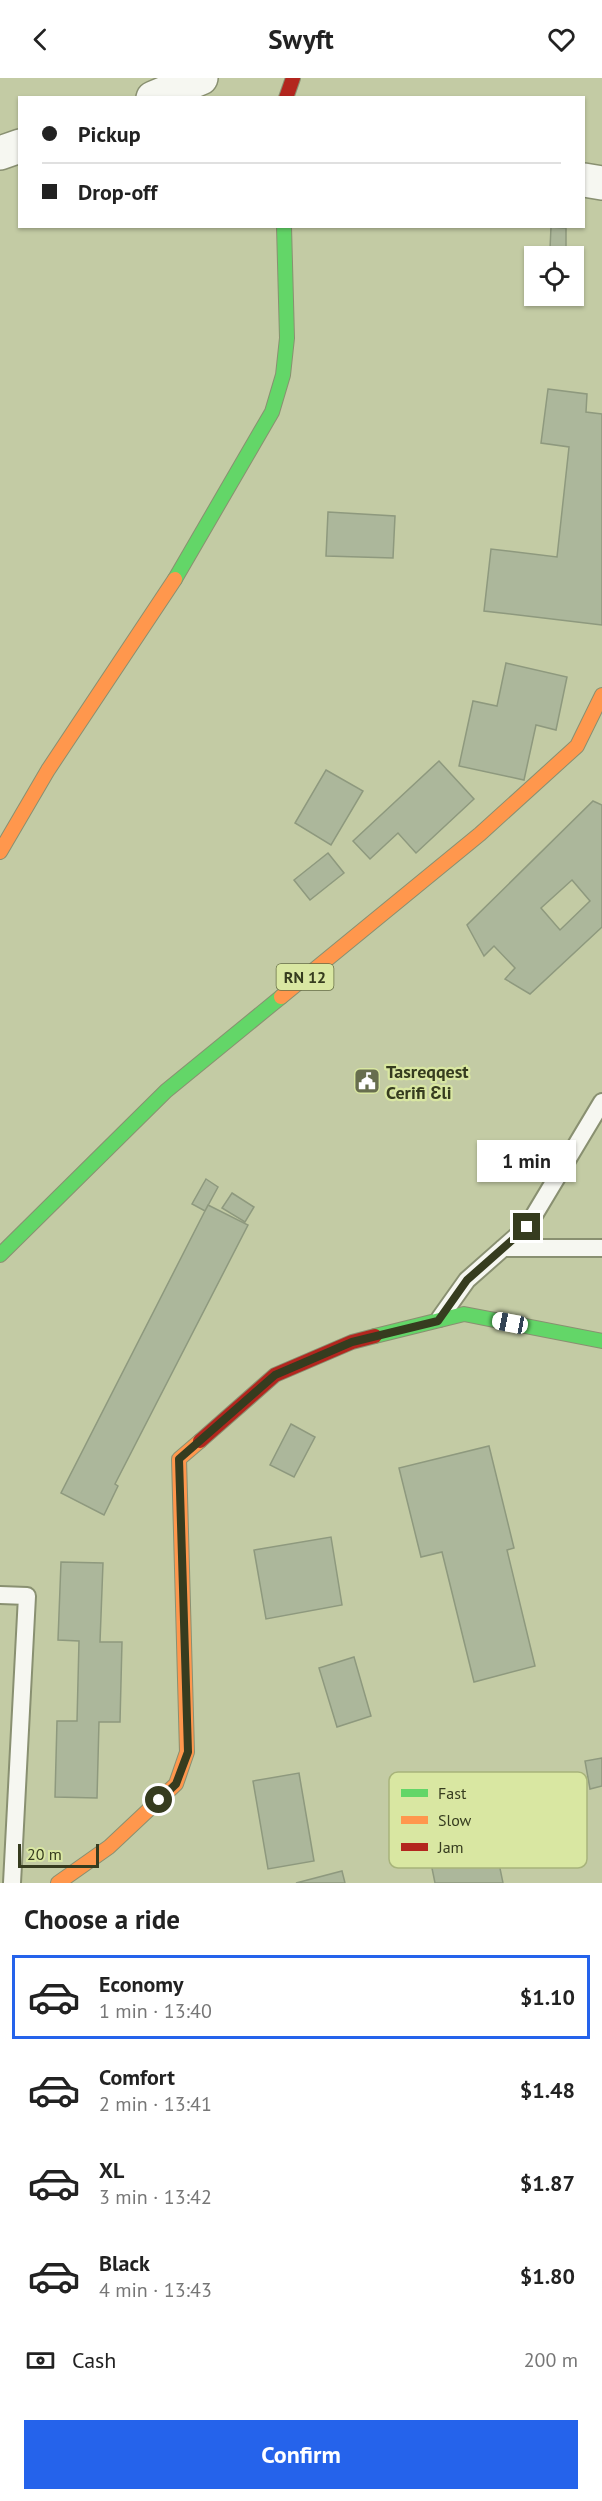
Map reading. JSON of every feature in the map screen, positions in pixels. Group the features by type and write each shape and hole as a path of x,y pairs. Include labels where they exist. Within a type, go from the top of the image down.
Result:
{"street":[{"path":"158,96 201,78"},
{"path":"287,96 293,78"},
{"path":"0,153 18,147"},
{"path":"585,180 602,183"},
{"path":"0,852 48,770 165,596 272,412 284,375 286,338 284,228"},
{"name":"RN 12","path":"0,1255 166,1091 480,834 577,746 602,695"},
{"path":"58,1883 109,1847 176,1784 188,1752 179,1459 275,1375 352,1342 464,1314 602,1341"}],"lane":[{"path":"438,1321 467,1280 527,1227 602,1102"},
{"path":"503,1248 602,1248"},
{"path":"0,1595 27,1596 12,1883"}],"building":[{"path":"551,228 566,228 566,246 550,246"},
{"path":"548,389 587,394 586,412 602,414 602,625 484,611 491,549 557,557 569,447 541,443"},
{"path":"328,512 395,516 393,558 326,556"},
{"path":"506,663 567,677 556,730 536,725 524,780 459,766 473,701 497,706"},
{"path":"439,761 474,799 416,853 398,833 370,859 353,841"},
{"path":"326,770 363,791 331,845 295,823"},
{"path":"593,801 602,805 602,927 530,994 505,979 515,968 494,946 484,956 467,925","holes":["572,880 590,901 560,930 541,908"]},
{"path":"328,853 344,873 310,900 294,880"},
{"path":"206,1179 218,1187 205,1211 192,1204"},
{"path":"232,1193 254,1207 245,1222 222,1208"},
{"path":"208,1205 248,1225 115,1484 118,1486 104,1515 61,1493"},
{"path":"291,1424 315,1437 294,1477 270,1465"},
{"path":"489,1446 514,1548 507,1550 535,1666 474,1682 442,1552 421,1557 399,1468"},
{"path":"331,1537 342,1605 266,1619 254,1550"},
{"path":"61,1562 103,1563 100,1642 122,1642 120,1722 99,1722 97,1798 55,1797 57,1721 77,1721 79,1641 58,1640"},
{"path":"354,1657 371,1716 337,1727 319,1668"},
{"path":"602,1758 602,1786 590,1789 585,1761"},
{"path":"299,1773 314,1861 268,1869 253,1781"},
{"path":"432,1868 500,1868 503,1883 435,1883"},
{"path":"342,1871 345,1883 296,1883"}],"traffic: fast":[{"path":"175,579 272,412 283,375 287,338 284,228"},
{"path":"0,1255 166,1091 281,997"},
{"path":"375,1336 464,1314 602,1341"}],"traffic: slow":[{"path":"0,852 48,770 175,579"},
{"path":"281,997 480,834 577,746 602,695"},
{"path":"58,1883 109,1847 176,1784 187,1752 179,1459 200,1441"}],"traffic: jam":[{"path":"287,96 293,78"},
{"path":"200,1441 275,1375 352,1342 375,1336"}],"place":[{"name":"Tasreqqest Cerifi Ɛli","path":"367,1081"}],"route":[{"path":"159,1800 176,1784 188,1752 179,1459 275,1375 352,1342 438,1321 467,1280 527,1227"}]}
